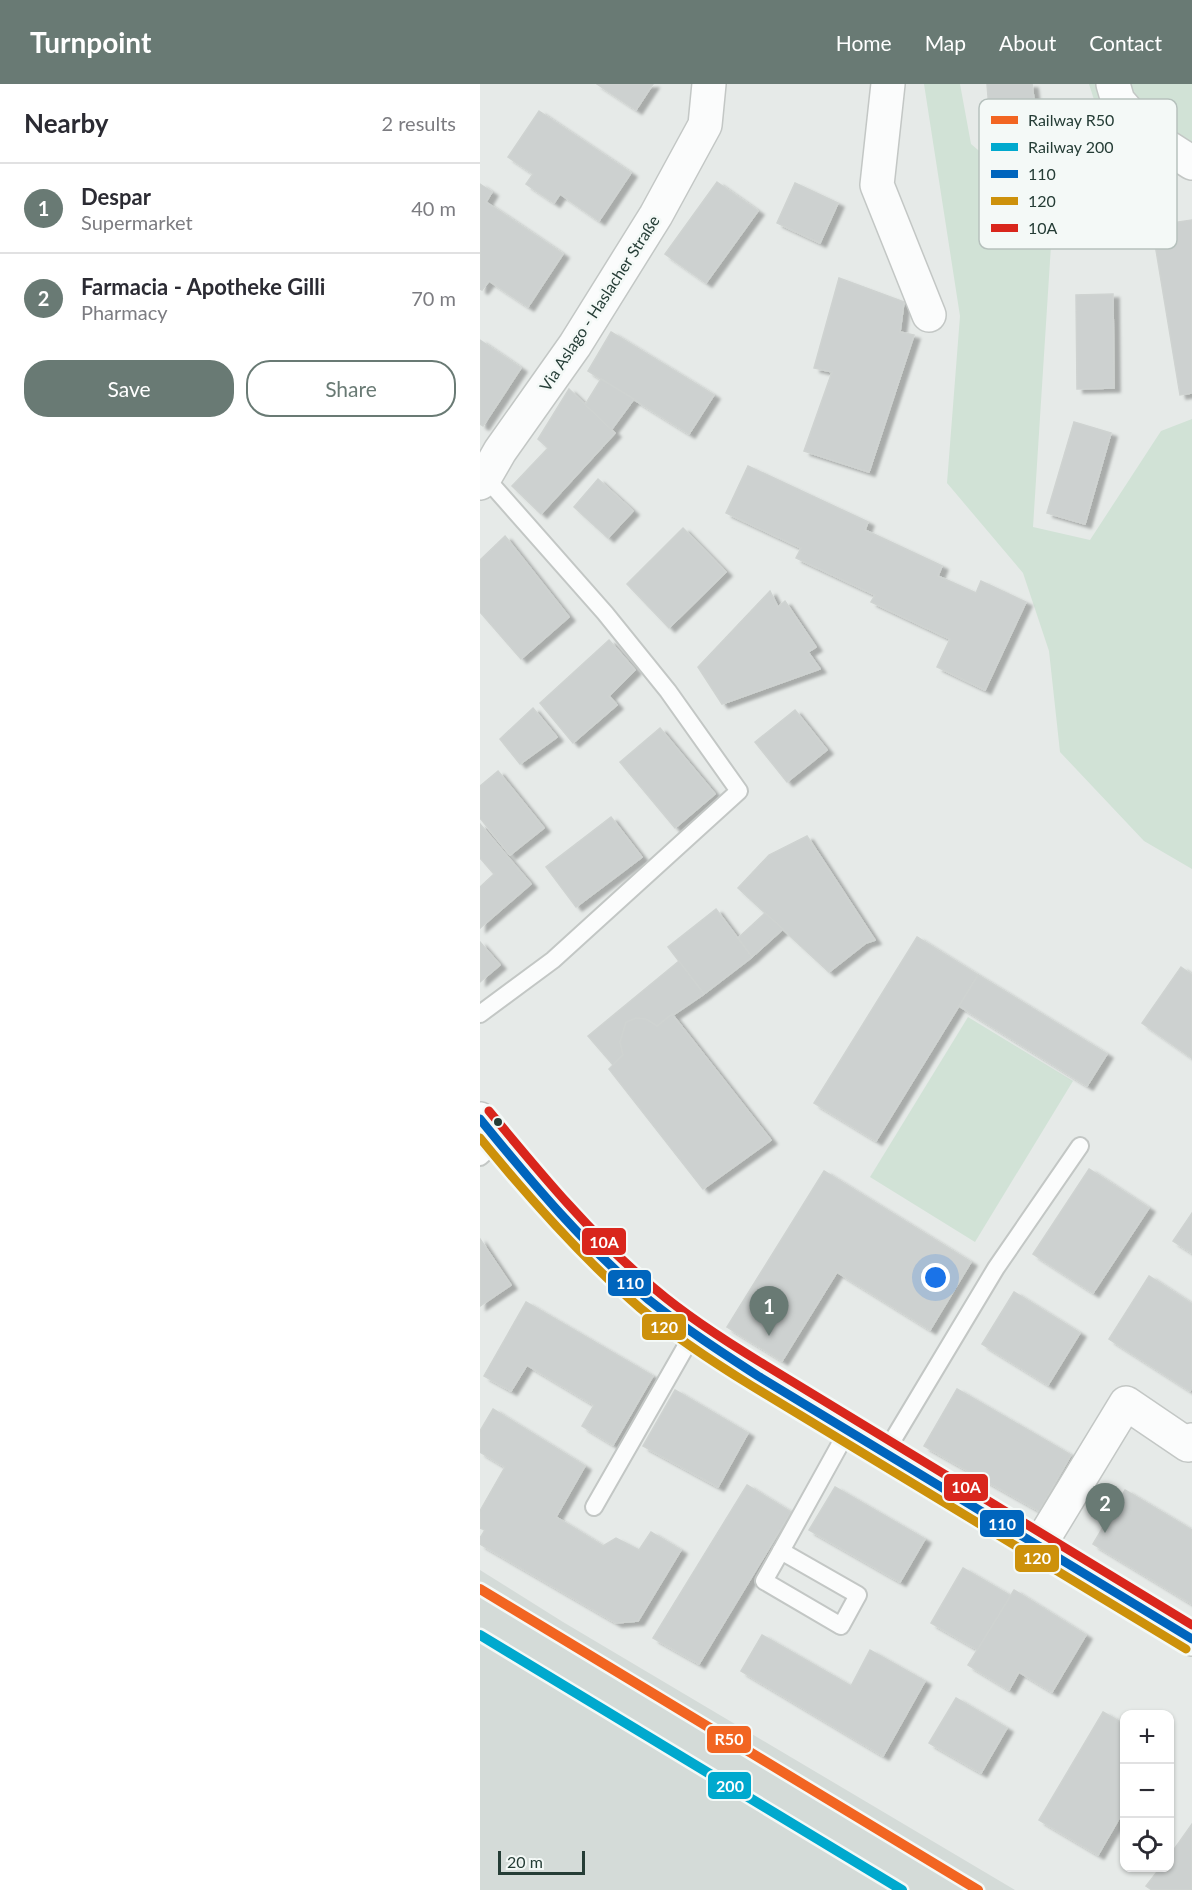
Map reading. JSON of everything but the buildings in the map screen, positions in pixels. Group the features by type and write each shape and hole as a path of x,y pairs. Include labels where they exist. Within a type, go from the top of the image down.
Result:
{"street":[{"name":"Via Aslago - Haslacher Straße","path":"482,478 582,335 656,215 705,125 709,84"},
{"path":"888,84 877,185 929,315"},
{"path":"1113,84 1117,99"},
{"path":"1177,153 1192,163"},
{"path":"486,1139 526,1175 614,1267 648,1299 693,1334 1192,1639"},
{"path":"1039,1546 1126,1403 1188,1445 1192,1440"}],"lane":[{"name":"Via Aslago - Haslacher Straße","path":"480,1014 553,960 739,791 668,691 605,613 482,478"},
{"path":"885,1453 996,1269 1080,1146"},
{"path":"594,1507 693,1334"},
{"path":"781,1551 858,1595 840,1626 764,1581 848,1430"}],"shaded area":[{"path":"480,1570 563,1622 1015,1890 480,1890"}],"green space":[{"path":"924,84 960,84 971,144 979,151 979,249 1051,249 1033,527 1090,540 1161,431 1192,419 1192,869 1144,841 1060,752 1049,651 1023,573 947,483 960,316"},
{"path":"1089,84 1192,84 1192,178 1177,169 1177,99 1094,99"},
{"path":"968,1017 1073,1081 975,1242 870,1177"}],"rail line":[{"name":"R50","path":"480,1589 978,1890"},
{"name":"200","path":"480,1635 902,1890"}],"transit line":[{"name":"10A","path":"489,1111 548,1181 610,1248 681,1310 751,1356 1192,1625"},
{"name":"110","path":"480,1119 540,1190 603,1258 649,1300 676,1320 758,1376 1192,1639"},
{"name":"120","path":"480,1138 576,1248 618,1289 681,1339 752,1386 1186,1649"}],"place":[{"name":"Despar","path":"769,1336"},
{"name":"Farmacia - Apotheke Gilli","path":"1105,1533"}]}
